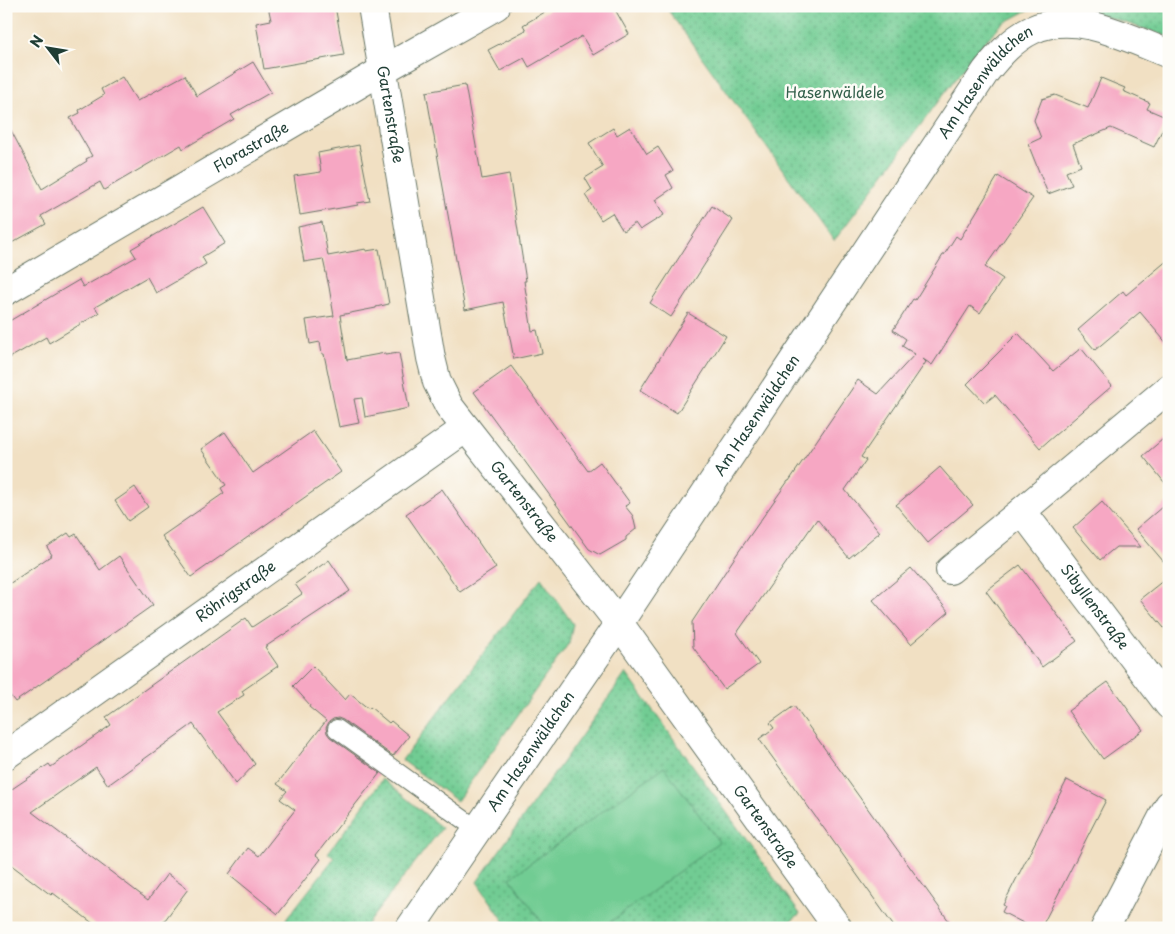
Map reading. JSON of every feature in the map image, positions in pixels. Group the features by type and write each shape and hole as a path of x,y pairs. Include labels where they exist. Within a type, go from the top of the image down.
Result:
{"street":[{"name":"Gartenstraße","path":"372,6 431,358 437,382 449,406 619,623 838,928"},
{"name":"Florastraße","path":"6,291 496,6"},
{"name":"Am Hasenwäldchen","path":"410,928 619,623 1000,54 1016,40 1032,30 1054,23 1075,22 1100,28 1169,54"},
{"path":"950,570 1169,388"},
{"name":"Röhrigstraße","path":"6,755 466,428"},
{"name":"Sibyllenstraße","path":"1022,511 1169,704"},
{"path":"1105,928 1169,805"}],"lane":[{"path":"337,729 478,830"}],"green space":[{"name":"Hasenwäldele","path":"665,6 1039,6 1002,24 980,47 834,241"},
{"path":"1074,6 1169,6 1169,37"},
{"path":"541,578 573,624 569,643 457,801 402,760"},
{"path":"626,673 800,914 780,928 509,928 477,882"},
{"path":"664,767 719,842 602,928 546,928 510,878"},
{"path":"383,779 442,828 364,928 292,928 284,922 334,858 328,853"}],"building":[{"path":"268,6 335,6 344,55 264,69 256,23 271,20"},
{"path":"555,6 613,6 629,34 593,55 582,36 529,67 524,58 500,71 488,50 526,30 523,25"},
{"path":"253,62 271,92 231,115 234,119 183,149 181,145 104,190 100,182 41,216 46,224 6,246 6,121 42,189 92,156 70,118 80,113 79,110 104,95 101,89 122,77 137,101 185,75 197,96"},
{"path":"1101,78 1125,88 1123,91 1150,103 1147,109 1168,118 1154,147 1111,128 1073,144 1081,166 1066,172 1072,185 1048,194 1028,144 1041,138 1034,120 1042,99 1055,95 1088,108"},
{"path":"465,85 482,179 509,174 532,331 537,330 542,353 514,359 503,302 465,310 426,92"},
{"path":"630,127 647,154 658,147 673,171 666,175 673,188 655,200 664,215 640,230 635,223 623,231 612,213 601,220 585,195 592,190 585,178 603,167 589,143 613,128 617,135"},
{"path":"359,145 370,201 357,203 358,205 300,215 294,176 321,172 318,153"},
{"path":"998,176 1033,198 985,267 1003,279 980,313 970,306 932,365 923,359 926,362 861,457 866,460 845,490 880,532 849,558 817,519 737,633 759,664 724,689 693,647 692,622 858,380 878,394 915,354 902,346 906,339 893,330 913,299 915,300 956,236 960,239"},
{"path":"712,206 733,220 671,317 650,303"},
{"path":"203,207 225,243 202,257 206,264 156,293 147,277 95,307 99,313 49,343 46,337 6,360 6,323 79,280 83,287 136,257 131,249"},
{"path":"322,222 328,256 366,249 366,251 379,249 389,304 340,315 347,360 385,353 385,355 399,353 409,408 365,417 362,398 354,399 359,423 339,427 324,354 322,354 320,342 310,344 306,320 334,316 329,287 323,259 304,262 298,227"},
{"path":"1169,259 1169,346 1140,312 1095,350 1078,330 1123,291 1126,295"},
{"path":"688,313 726,336 677,413 640,390"},
{"path":"1018,333 1053,371 1081,348 1112,386 1040,448 995,395 985,403 967,384"},
{"path":"511,366 588,471 600,462 630,503 625,506 633,516 636,529 626,537 626,540 600,555 589,549 474,392"},
{"path":"313,431 341,472 191,577 162,536 224,493 221,488 226,485 201,449 225,432 253,473"},
{"path":"1169,434 1169,488 1143,456"},
{"path":"940,467 973,505 928,543 896,505"},
{"path":"135,487 148,507 128,521 115,501"},
{"path":"442,489 496,568 460,592 406,514"},
{"path":"1169,501 1169,568 1136,529"},
{"path":"1102,502 1141,547 1116,547 1100,560 1073,528"},
{"path":"68,533 71,537 76,534 100,570 119,556 153,605 15,702 6,690 6,586 52,555 47,547"},
{"path":"329,560 350,591 265,647 278,666 242,691 244,695 217,712 255,764 236,784 193,724 108,785 96,767 32,812 148,900 167,874 188,889 159,928 99,928 53,893 51,895 6,861 6,793 49,764 51,767 111,725 106,717 246,618 252,627 302,594 295,584"},
{"path":"1020,565 1077,641 1042,667 986,591"},
{"path":"911,568 949,612 911,644 873,600"},
{"path":"1169,576 1169,634 1140,599"},
{"path":"313,666 345,700 350,694 369,709 370,707 389,723 391,721 409,736 393,756 343,720 338,718 329,722 326,728 330,737 380,773 316,855 321,859 278,914 229,874 248,848 259,856 295,810 280,799 287,791 277,784 326,721 309,707 310,705 293,686"},
{"path":"1108,682 1143,730 1103,759 1068,711"},
{"path":"794,706 954,928 895,928 759,739 774,728 770,723"},
{"path":"1067,780 1106,800 1041,928 1033,928 1002,912 1005,906 1003,905"}]}
